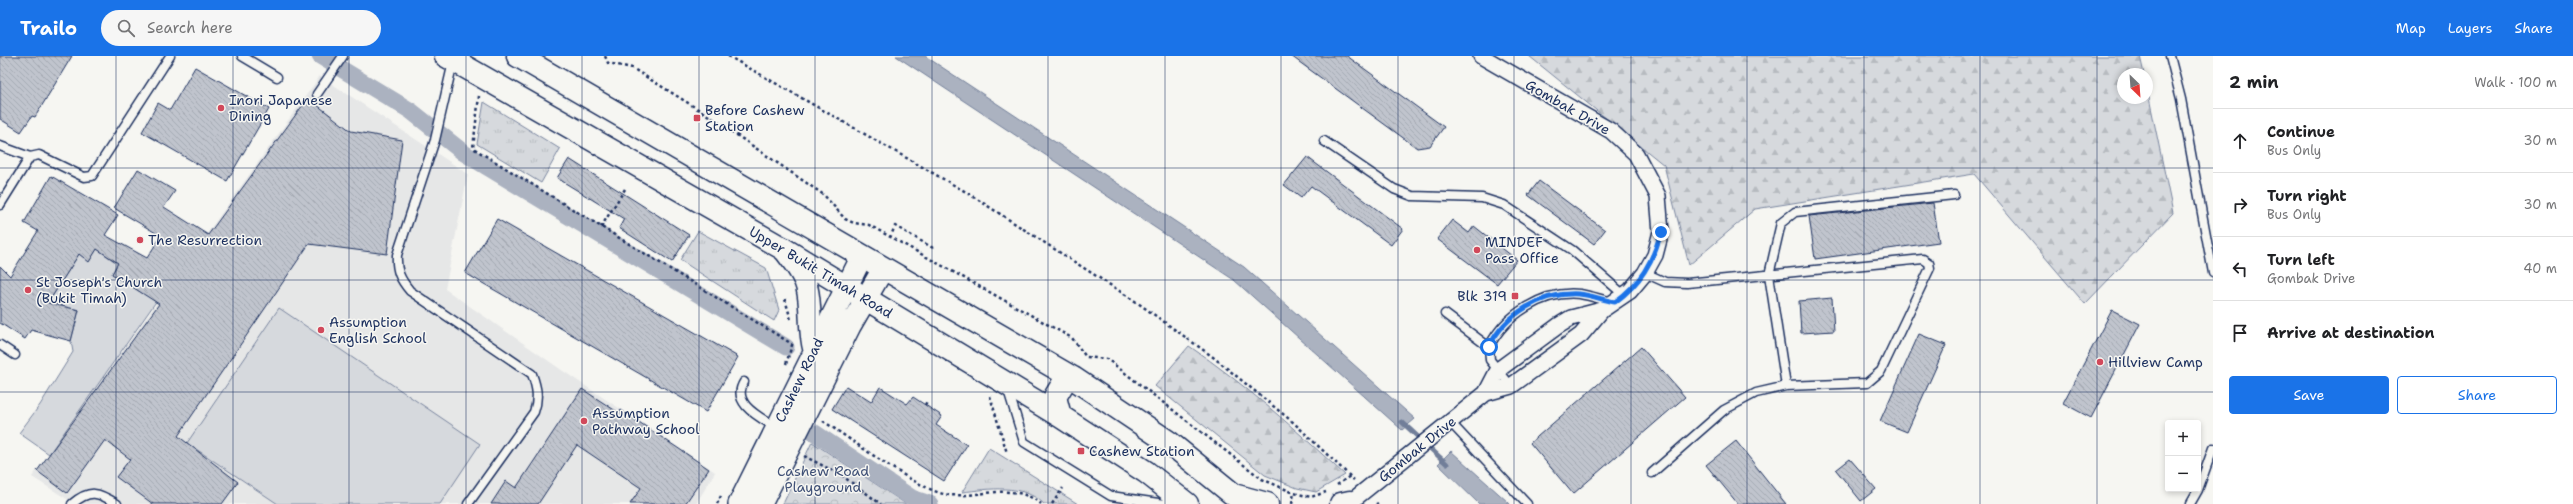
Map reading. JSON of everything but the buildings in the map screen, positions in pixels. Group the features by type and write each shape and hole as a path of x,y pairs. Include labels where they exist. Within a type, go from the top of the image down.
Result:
{"highway":[{"path":"518,56 1073,378 1170,443 1241,500 1267,504"},
{"name":"Upper Bukit Timah Road","path":"450,58 782,248 866,298 998,389 1060,416 1146,472 1186,504"},
{"path":"1060,416 1056,397 1064,382 1073,378"}],"street":[{"name":"Gombak Drive","path":"1347,504 1486,393 1511,386 1581,335 1645,272 1655,255 1661,232 1658,196 1636,154 1611,131 1481,56"},
{"path":"782,248 802,274 807,287 810,335 814,350"},
{"name":"Cashew Road","path":"740,504 791,436 790,398 794,369 814,350 862,256"},
{"name":"Cashew Road","path":"761,504 791,436 883,269"},
{"name":"Gombak Drive","path":"1486,393 1498,370 1571,318 1614,303"}],"lane":[{"path":"0,146 30,156 39,155 84,177 92,176 170,56"},
{"path":"242,56 277,77"},
{"path":"317,94 343,56"},
{"path":"2170,56 2213,273"},
{"path":"450,58 435,140 397,255 397,268 400,278 410,291 532,374 537,388 537,403 534,412 468,504"},
{"path":"1324,141 1394,189 1412,196 1482,198 1504,205 1572,250 1614,303"},
{"path":"0,205 30,156"},
{"path":"1786,386 1769,275 1781,224 1794,212 1954,195"},
{"path":"1645,272 1665,282 1687,283 1923,260 1928,263 1930,268 1881,371 1873,379 1867,383 1786,386 1756,393 1724,410 1652,473"},
{"path":"1511,386 1490,360 1489,347 1494,338 1522,310 1545,298 1580,294 1614,303"},
{"path":"1445,314 1489,347"},
{"path":"0,345 16,355"},
{"path":"744,382 740,390 743,404 791,436"},
{"path":"998,389 1024,442 1111,496 1164,504"},
{"path":"1450,422 1527,504"},
{"path":"2190,504 2213,452"},
{"path":"72,504 82,496 91,493 101,494 116,504"}],"path":[{"path":"605,56 608,63 632,68 715,121 824,195 845,219 854,223 868,225 1072,338 1086,357 1107,359 1262,479 1294,493 1311,498 1320,496 1350,476 1294,423 1213,357 1135,302 966,192 728,56"},
{"path":"479,93 473,148 792,344"},
{"path":"601,227 625,189"},
{"path":"890,238 895,226 933,248"},
{"path":"785,299 791,322"},
{"path":"794,369 792,344 795,337"},
{"path":"998,389 1007,453"},
{"path":"818,418 918,483 937,492 949,495 1005,491 1034,499 1041,504"},
{"path":"791,436 881,504"},
{"path":"1052,504 1063,488"},
{"path":"717,504 724,491"},
{"path":"1292,504 1294,493"}],"shaded area":[{"path":"896,56 925,56 1244,267 1415,419 1402,430 1234,280"},
{"name":"Assumption English School","path":"320,76 468,174 445,289 563,371 715,472 696,504 75,504 32,477"},
{"path":"1451,451 1510,504 1479,504 1438,464"}],"green space":[{"path":"1529,56 2140,56 2143,68 2117,68 2117,104 2150,104 2173,213 2085,304 1974,174 1755,209 1689,265 1664,165"},
{"path":"484,102 560,149 541,183 477,144"},
{"path":"698,231 766,268 779,310 774,321 680,260"},
{"path":"97,249 117,263 112,274 142,293 174,276 49,454 19,433 40,405 73,352 71,341 79,310 48,303 79,254 89,261"},
{"path":"279,308 480,444 440,504 278,504 187,443"},
{"path":"1189,346 1250,391 1345,475 1316,492 1297,488 1265,475 1155,386"},
{"name":"Cashew Road Playground","path":"812,442 906,504 783,504"},
{"path":"989,448 1078,504 1044,504 1035,497 1016,490 994,489 962,492"}],"waterway":[{"path":"320,56 411,111 464,153 786,347"},
{"path":"1402,422 1447,464"},
{"path":"815,433 912,498 930,504"}],"place":[{"name":"Inori Japanese Dining","path":"221,108"},
{"name":"Before Cashew Station","path":"697,118"},
{"name":"The Resurrection","path":"140,240"},
{"name":"MINDEF Pass Office","path":"1477,250"},
{"name":"St Joseph's Church (Bukit Timah)","path":"28,290"},
{"name":"Blk 319","path":"1515,296"},
{"name":"Assumption English School","path":"321,330"},
{"name":"Hillview Camp","path":"2100,362"},
{"name":"Assumption Pathway School","path":"584,421"},
{"name":"Cashew Station","path":"1081,451"}],"route":[{"path":"1489,347 1504,326 1522,310 1545,298 1565,294 1580,294 1615,302 1630,291 1645,272 1655,255 1661,232"}]}
